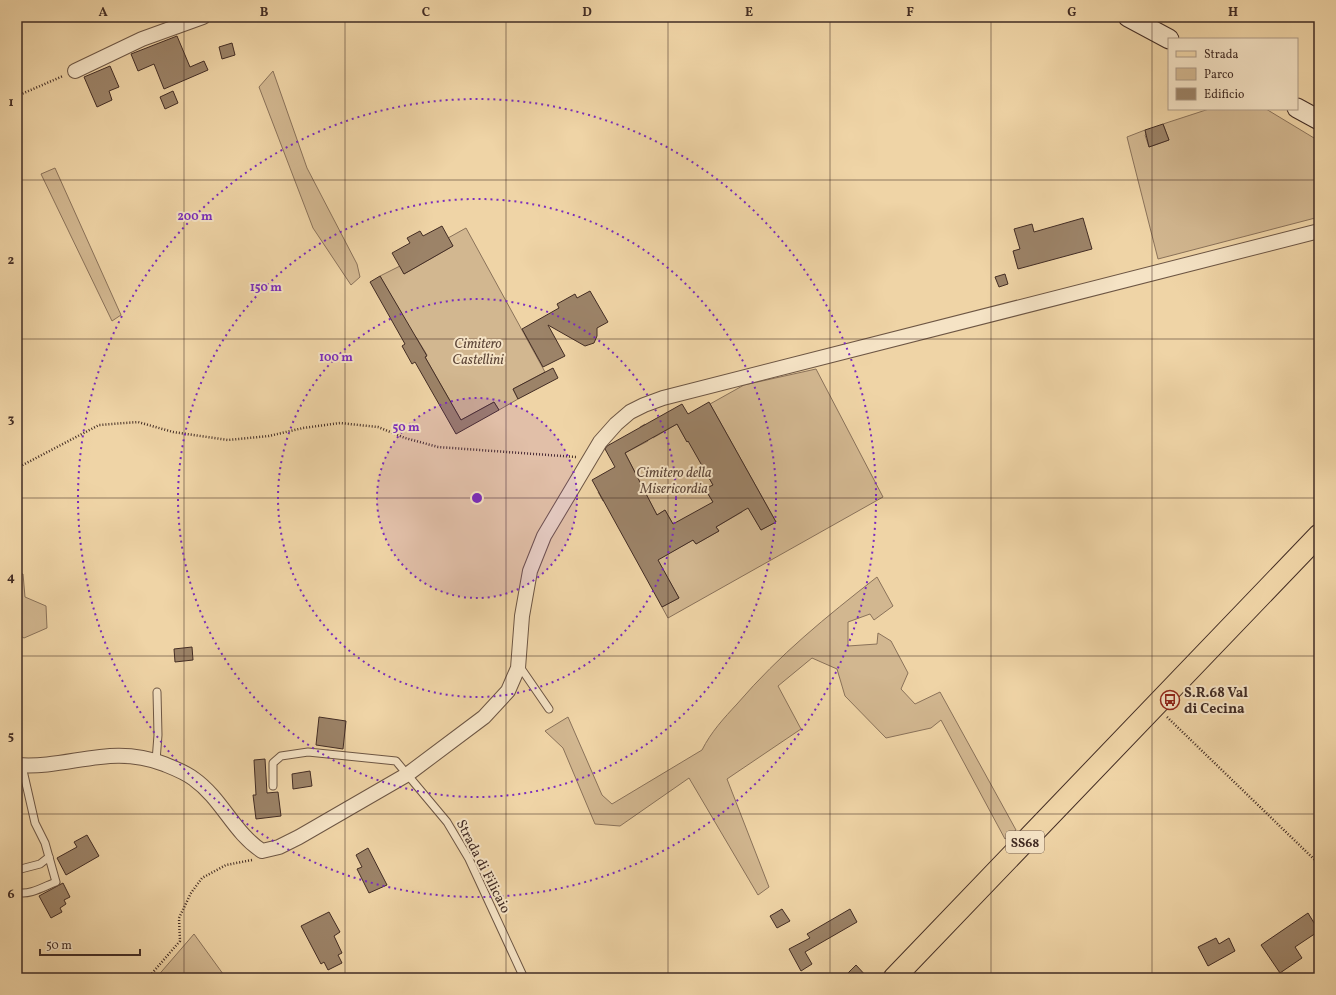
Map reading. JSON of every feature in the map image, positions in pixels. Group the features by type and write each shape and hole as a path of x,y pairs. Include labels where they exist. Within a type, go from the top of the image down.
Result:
{"main road":[{"path":"1128,17 1168,38"},
{"path":"1298,109 1319,120"},
{"name":"SS68","path":"894,978 1319,535"}],"street":[{"path":"75,71 142,39 203,17"},
{"path":"20,766 63,763 119,754 148,758 194,779 222,805 250,843 262,851 278,847 299,838 408,774 484,717 508,691 518,664 526,591 534,559 550,524 600,442 625,416 644,405 663,398 1319,231"}],"lane":[{"path":"518,664 549,709"},
{"path":"156,761 158,735 157,692"},
{"name":"Strada di Filicaio","path":"273,786 273,763 281,756 308,752 396,761 446,822 469,859 524,978"},
{"path":"17,892 21,893 35,890 56,882 49,857 35,823 20,766"},
{"path":"17,870 40,864 49,857"}],"path":[{"path":"17,96 75,71"},
{"path":"17,468 99,424 138,422 174,432 228,440 269,436 303,428 340,423 378,427 405,438 438,447 590,458"},
{"path":"1155,705 1319,864"},
{"path":"148,978 180,941 179,918 191,893 202,878 226,865 256,859 262,851"}],"green space":[{"path":"273,71 307,168 357,264 360,277 351,285 313,228 259,87"},
{"path":"1206,110 1268,110 1319,141 1319,217 1158,259 1127,137 1145,130 1149,147 1169,140 1163,124"},
{"path":"55,168 121,315 112,321 41,174"},
{"name":"Cimitero Castellini","path":"466,228 545,372 513,389 518,399 499,410 494,402 461,420 425,357 427,355 416,337 415,338 380,276 400,266 404,274 453,246 448,238"},
{"name":"Cimitero della Misericordia","path":"816,369 883,497 668,618 662,607 679,598 619,492 603,501 598,492 635,472 625,453 648,441 640,427 645,424 653,438 677,424 687,442 699,435 694,412 761,530 776,522 710,404 744,385","holes":["703,441 742,512 716,527 719,531 696,544 693,540 666,555 637,478 657,515 665,510 674,526 714,504 705,489 713,485 692,447"]},
{"path":"17,574 23,574 25,597 46,606 47,628 24,638 17,634"},
{"path":"877,577 893,606 874,620 870,614 848,622 848,646 877,644 878,633 891,641 908,673 901,689 915,704 940,692 1016,830 1005,839 941,720 931,728 886,738 845,696 837,669 812,658 778,686 801,729 727,779 769,887 758,895 689,778 620,826 595,824 563,748 545,731 568,717 602,795 612,804 702,750 709,737 723,720 753,686 787,652"},
{"path":"194,934 226,978 156,978"}],"building":[{"path":"177,36 190,67 204,61 208,70 164,89 154,64 138,71 131,54"},
{"path":"232,43 235,55 222,59 219,47"},
{"path":"110,66 119,87 109,91 112,100 97,107 84,77"},
{"path":"173,91 178,103 165,109 160,97"},
{"path":"1163,124 1169,140 1149,147 1145,130"},
{"path":"1083,218 1092,249 1018,269 1013,251 1020,249 1014,229 1032,224 1034,232"},
{"path":"442,226 453,246 404,274 392,253 410,243 407,238 420,231 423,236"},
{"path":"1005,274 1008,284 999,287 995,277"},
{"path":"380,276 427,356 425,357 461,420 494,402 499,410 456,434 415,362 412,364 402,346 405,344 370,282"},
{"path":"590,291 608,322 597,328 597,336 594,343 585,346 548,325 565,356 543,367 522,329 559,308 557,304 575,294 577,298"},
{"path":"553,368 558,378 518,399 513,389"},
{"path":"709,402 776,522 761,530 748,508 716,527 719,531 696,544 693,540 658,560 679,598 662,607 592,480 615,467 605,449 607,446 682,404 688,414","holes":["677,424 687,442 688,441 713,485 705,489 713,502 673,524 665,510 657,515 625,453"]},
{"path":"192,647 193,660 175,662 174,649"},
{"path":"319,717 346,721 343,749 316,745"},
{"path":"265,759 267,793 278,792 281,816 256,819 253,795 256,795 254,760"},
{"path":"310,771 312,786 293,789 292,774"},
{"path":"87,835 99,856 66,875 57,858 77,847 74,842"},
{"path":"368,848 387,885 369,893 357,869 362,867 356,855"},
{"path":"63,883 70,897 64,900 66,904 60,908 62,912 51,918 39,896"},
{"path":"782,909 790,921 777,928 770,916"},
{"path":"850,909 857,922 805,952 812,964 801,971 789,949 810,938 807,934"},
{"path":"329,912 340,932 334,936 342,953 338,955 342,963 328,970 324,962 321,964 301,926"},
{"path":"1308,913 1319,931 1295,947 1302,958 1280,973 1261,945"},
{"path":"1216,938 1219,944 1229,938 1235,951 1208,966 1198,947"},
{"path":"856,965 868,978 843,978"}],"place":[{"name":"S.R.68 Val di Cecina","path":"1170,700"}]}
